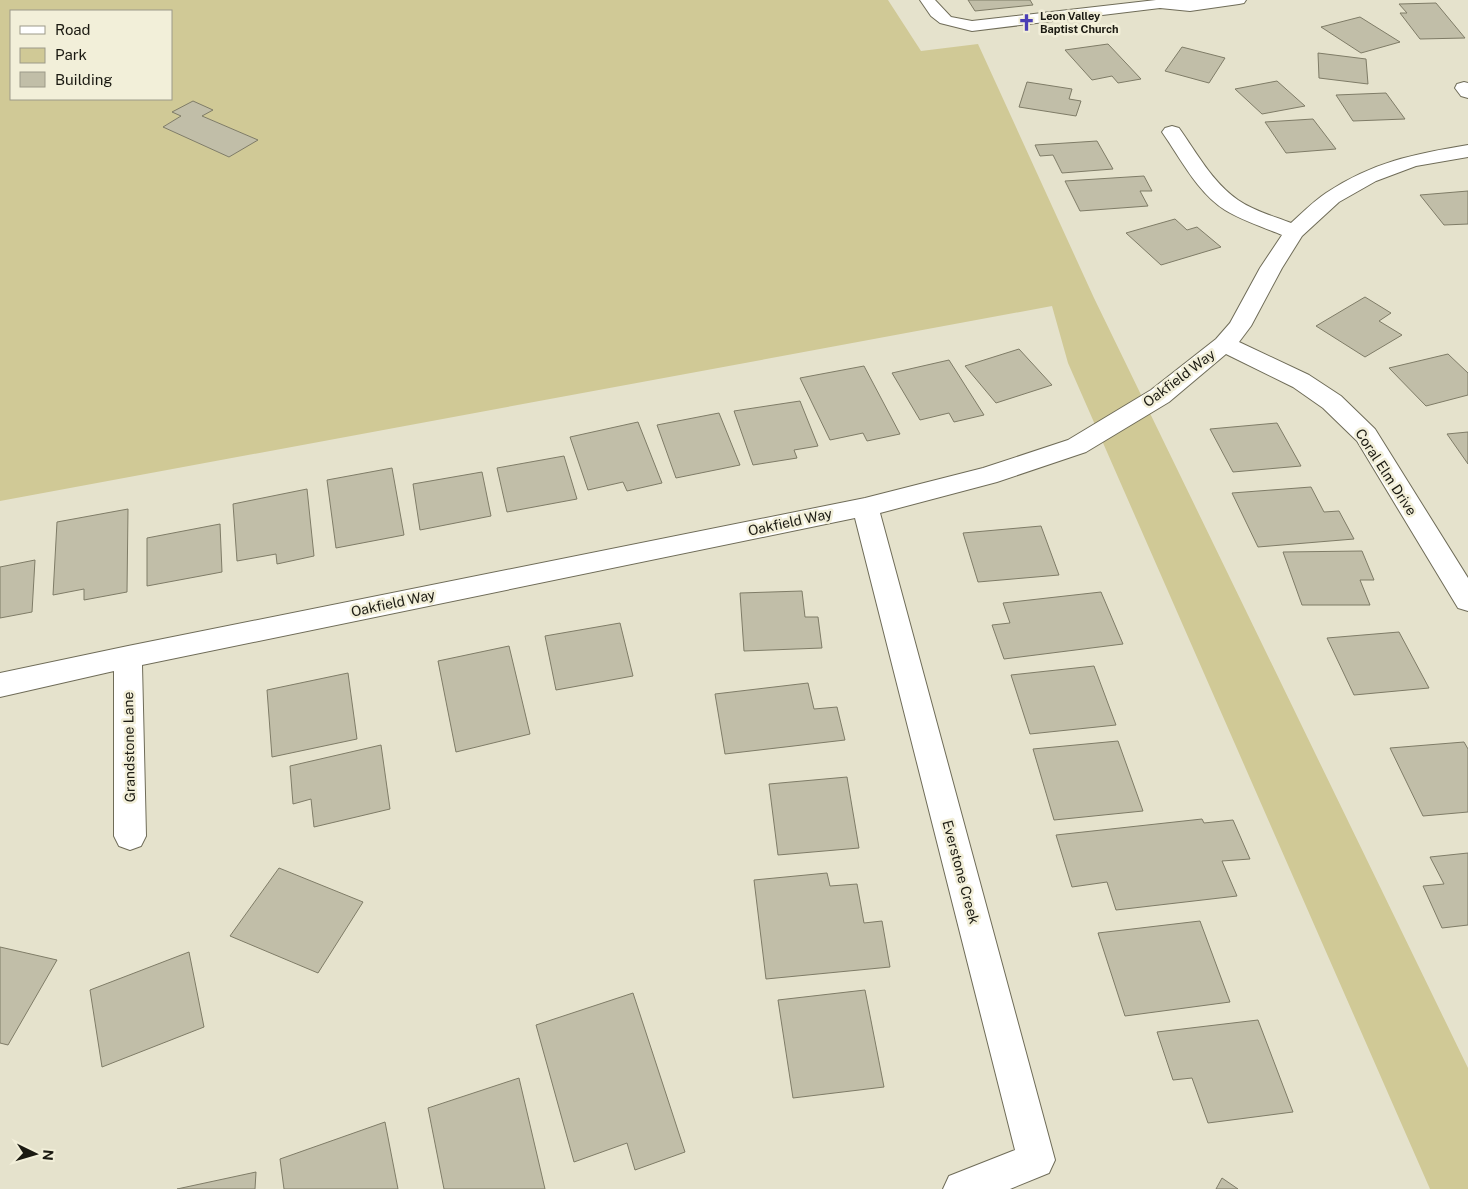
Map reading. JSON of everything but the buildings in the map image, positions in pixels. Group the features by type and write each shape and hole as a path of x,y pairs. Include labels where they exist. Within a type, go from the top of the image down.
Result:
{"street":[{"path":"1172,132 1212,188 1225,200 1240,210 1294,232"},
{"name":"Oakfield Way","path":"0,685 128,657 865,507 988,476 1077,446 1160,396 1192,372 1224,344 1240,326 1271,268 1294,232 1332,198 1369,177 1411,160 1468,151"},
{"name":"Coral Elm Drive","path":"1224,344 1301,381 1332,402 1366,435 1468,601"},
{"name":"Everstone Creek","path":"865,507 1036,1160 962,1189"},
{"name":"Grandstone Lane","path":"128,657 130,836"}],"lane":[{"path":"927,0 937,15 948,22 972,26 1160,4 1190,6 1239,0"}],"green space":[{"path":"0,0 888,0 921,51 978,44 1094,298 1468,1068 1468,1189 1430,1189 1068,363 1052,306 0,501","holes":["173,112 202,116 257,140 229,157 163,127 181,116"]}],"place":[{"name":"Leon Valley Baptist Church","path":"1026,22"}]}
